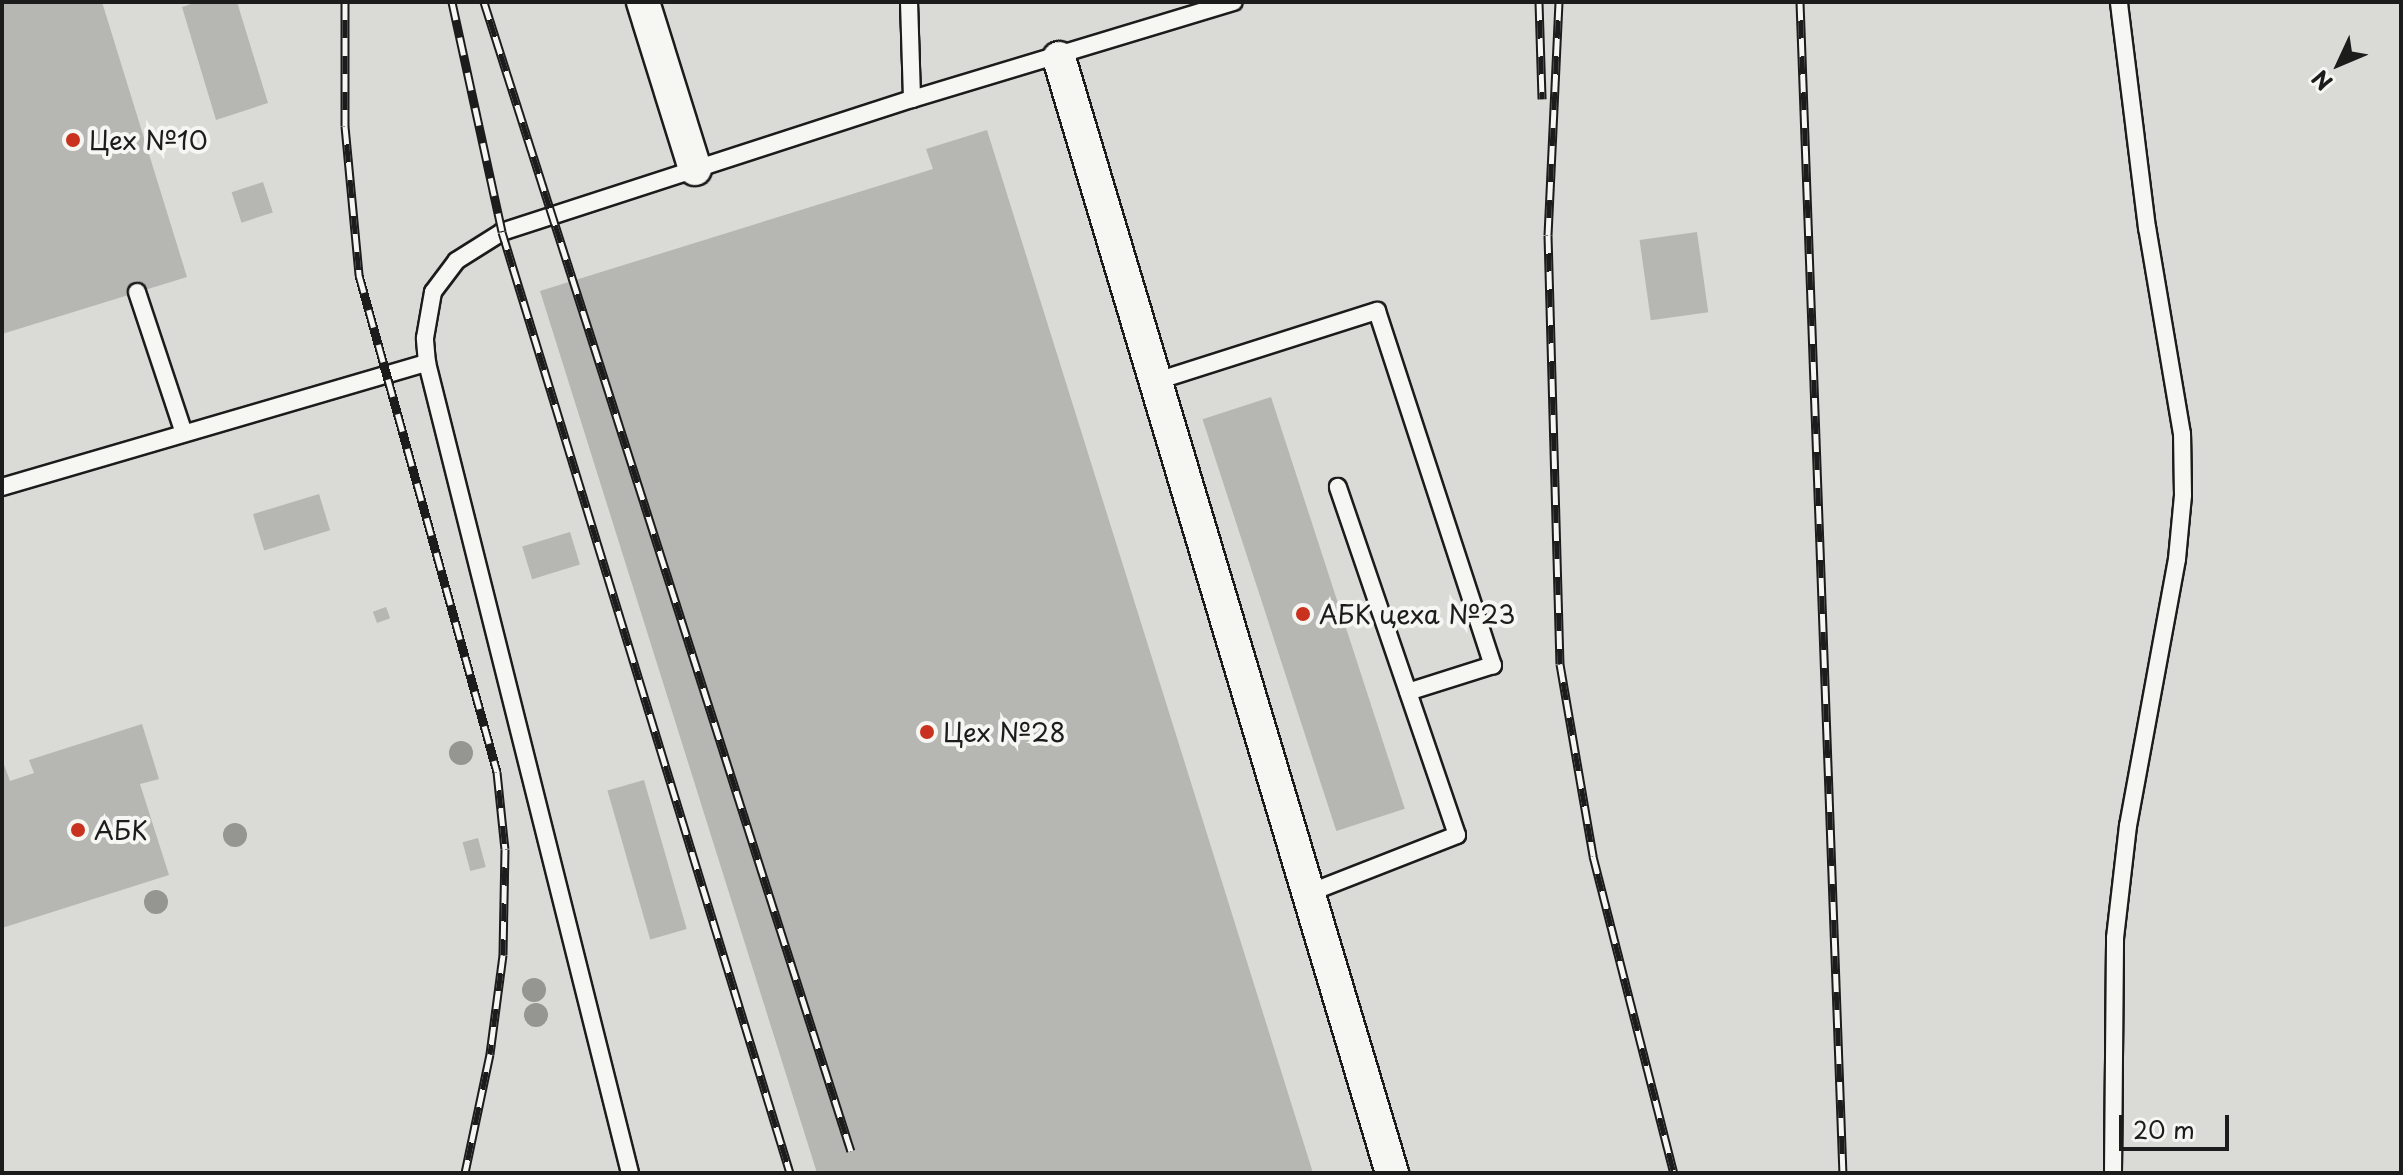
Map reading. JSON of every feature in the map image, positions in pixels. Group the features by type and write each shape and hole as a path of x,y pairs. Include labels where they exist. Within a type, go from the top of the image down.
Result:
{"street":[{"path":"643,2 695,169"},
{"path":"1059,58 1392,1173"}],"lane":[{"path":"909,2 912,99"},
{"path":"630,1173 427,363 425,338 433,292 444,274 474,247 502,232 912,99 1059,58 1234,2"},
{"path":"2113,1173 2110,1052 2115,938 2128,826 2177,559 2183,495 2182,434 2147,228 2119,2"},
{"path":"137,292 183,430"},
{"path":"1157,381 1377,311 1493,665 1408,692"},
{"path":"2,487 183,430 427,363"},
{"path":"1309,893 1457,835 1338,487"}],"shaded area":[{"path":"2,2 2401,2 2401,1173 2,1173"}],"building":[{"name":"Цех №10","path":"2,2 102,2 187,277 2,334"},
{"path":"197,2 237,2 268,103 216,120 182,7"},
{"name":"Цех №28","path":"987,130 1313,1173 817,1173 540,291 933,169 926,149"},
{"path":"263,182 273,212 242,223 232,192"},
{"path":"1697,232 1708,312 1651,320 1640,240"},
{"name":"АБК цеха №23","path":"1271,397 1405,809 1336,831 1203,419"},
{"path":"319,494 330,530 264,551 253,514"},
{"path":"570,532 580,565 532,579 522,547"},
{"path":"386,607 390,618 377,623 373,612"},
{"name":"АБК","path":"142,724 159,779 140,784 169,875 2,928 2,759 10,781 34,773 29,760"},
{"path":"644,780 687,929 650,939 607,790"},
{"path":"478,838 486,867 470,871 463,842"}],"railway":[{"path":"345,2 345,126 359,275 497,772 505,849 503,955 490,1054 465,1173"},
{"path":"452,2 502,232 790,1173"},
{"path":"484,2 851,1151"},
{"path":"1539,2 1542,99"},
{"path":"1559,2 1548,235 1560,664 1593,856 1674,1173"},
{"path":"1800,2 1843,1173"}],"place":[{"name":"Цех №10","path":"73,140"},
{"name":"АБК цеха №23","path":"1303,614"},
{"name":"Цех №28","path":"927,732"},
{"name":"АБК","path":"78,830"}]}
